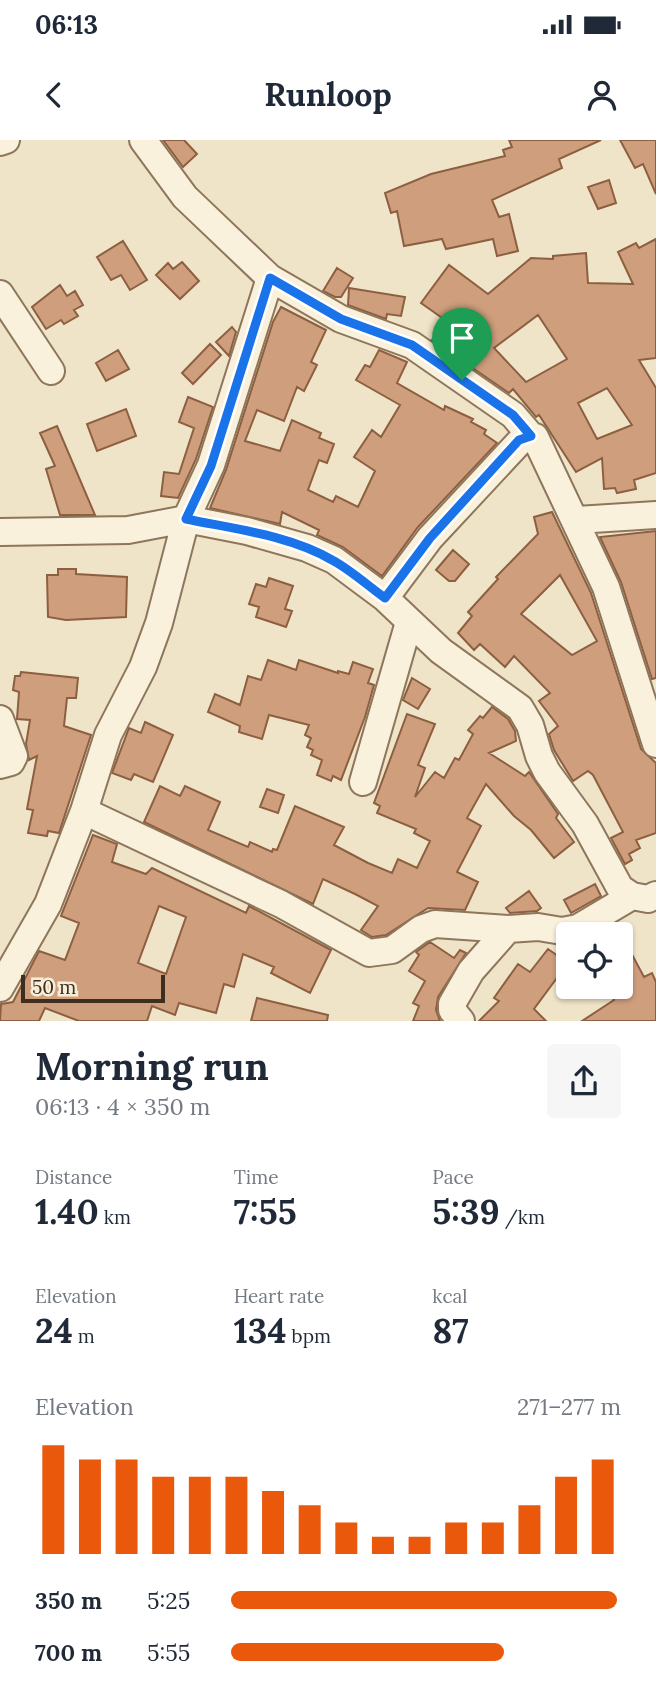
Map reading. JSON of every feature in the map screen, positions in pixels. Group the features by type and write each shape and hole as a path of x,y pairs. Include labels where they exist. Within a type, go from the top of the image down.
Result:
{"street":[{"path":"0,142 6,140"},
{"path":"143,140 185,197 270,278 341,319 412,345 513,415 539,442 606,587 656,744"},
{"path":"0,988 48,904 84,811 108,735 143,667 159,623 186,519 211,466 270,278"},
{"path":"0,294 51,371"},
{"path":"385,598 456,509 519,440 531,436"},
{"path":"577,520 656,515"},
{"path":"0,532 128,530 186,519 247,531 307,548 334,560 385,598 441,651 520,708 530,725 547,772 585,824 620,888 648,902"},
{"path":"363,782 410,622"},
{"path":"0,719 14,756 11,762 0,765"},
{"path":"84,811 281,904 369,953 392,950 421,929 435,925 508,929 538,927 562,931 578,928 648,902"},
{"path":"461,1021 452,1010 452,1004 471,971 508,929"}],"building":[{"path":"163,140 184,140 197,154 183,167"},
{"path":"509,140 601,140 559,159 562,168 492,200 499,217 509,214 518,251 497,256 493,239 446,249 442,239 404,246 397,211 391,213 385,193 431,174 505,156 503,150 512,147"},
{"path":"620,140 656,140 656,194 643,164 635,168"},
{"path":"609,180 616,203 598,209 588,187"},
{"path":"656,239 656,358 639,360 656,388 656,473 634,480 636,489 617,493 615,488 604,489 602,458 576,472 539,415 536,417 513,389 509,393 432,340 445,320 421,303 449,265 488,294 531,258 553,259 553,256 586,253 588,283 633,284 618,252 636,243 639,248","holes":["538,315 567,359 526,382 494,348","607,388 632,425 597,439 578,403"]},
{"path":"123,241 147,280 130,290 121,275 111,280 97,257"},
{"path":"182,262 199,281 180,299 156,275 168,263 173,269"},
{"path":"337,268 353,278 341,297 323,291"},
{"path":"60,285 67,296 75,291 83,305 74,310 78,316 64,324 61,320 46,329 32,307"},
{"path":"349,288 405,297 401,316 387,314 386,319 348,305"},
{"path":"281,307 326,330 311,362 317,365 304,391 297,387 284,421 257,410 245,441 280,451 292,420 321,433 319,438 334,444 327,463 319,460 308,490 333,502 336,496 358,507 375,471 354,457 372,430 381,437 400,405 356,380 365,365 370,367 379,350 407,362 397,383 444,410 445,406 473,419 471,422 486,430 484,434 497,443 418,527 382,576 343,547 317,535 319,530 282,512 280,524 210,508 226,470 273,322"},
{"path":"232,327 236,332 229,356 216,342"},
{"path":"210,344 221,355 193,384 182,373"},
{"path":"118,350 129,369 106,381 96,363"},
{"path":"188,397 213,407 196,459 178,498 161,496 164,472 179,474 194,428 179,422"},
{"path":"126,409 136,436 97,451 87,424"},
{"path":"57,426 95,515 60,515 46,469 55,466 40,433"},
{"path":"552,512 591,593 641,749 656,763 656,833 636,840 640,848 629,854 632,860 625,864 611,838 623,832 593,775 588,771 573,781 554,750 549,734 558,726 539,701 550,693 514,656 505,667 480,644 474,650 458,633 472,616 468,612 498,579 496,577 538,534 534,517","holes":["560,575 597,641 572,655 521,614"]},
{"path":"656,531 656,678 652,679 621,582 600,537"},
{"path":"453,550 469,564 455,581 449,581 436,570"},
{"path":"58,569 76,569 76,574 127,577 126,617 66,620 48,617 47,575 58,575"},
{"path":"269,578 293,586 285,609 292,611 286,627 256,617 259,607 249,604 256,584 266,587"},
{"path":"268,660 296,670 299,660 338,673 349,674 353,662 373,669 368,683 374,685 365,717 341,780 333,776 331,781 317,775 322,760 311,755 313,750 307,747 311,738 305,735 309,725 269,715 262,739 239,732 240,726 208,712 215,694 240,705 248,676 261,680"},
{"path":"21,672 78,678 76,698 67,698 64,726 91,735 59,833 48,831 47,836 28,833 33,810 27,809 37,756 29,760 26,744 30,720 17,719 19,692 13,690 15,676 20,676"},
{"path":"412,678 430,689 418,709 403,700"},
{"path":"492,707 508,719 515,731 516,741 489,753 525,776 529,772 558,814 556,818 574,842 554,858 486,784 467,818 481,826 457,872 478,882 465,910 428,908 386,935 372,937 361,930 378,906 355,894 323,879 313,904 144,822 160,786 180,796 185,786 220,802 208,830 248,847 250,842 272,852 273,849 277,850 295,806 344,827 334,845 368,863 392,873 398,859 417,868 430,841 414,833 416,829 377,813 380,806 374,803 407,714 435,724 418,765 425,768 415,797 435,772 444,778 455,758 459,760 473,734 468,730"},
{"path":"145,722 173,735 153,782 134,774 131,780 112,773 129,728 141,733"},
{"path":"267,789 284,795 278,813 260,807"},
{"path":"93,835 117,844 112,862 146,874 152,868 246,913 249,906 331,950 310,993 271,973 274,967 243,954 234,987 224,984 216,1013 179,1003 175,1015 152,1006 147,1021 79,1021 45,1008 39,1021 0,1021 1,1004 13,1002 39,951 65,960 79,923 61,916","holes":["159,906 186,917 166,974 138,963"]},
{"path":"595,884 601,896 571,913 564,900"},
{"path":"529,891 541,908 537,911 510,913 506,908"},
{"path":"430,942 454,958 460,950 466,953 438,997 436,1010 440,1021 413,1021 419,1006 413,1003 425,981 409,971 419,955 416,952"},
{"path":"548,949 556,955 556,979 534,1009 546,1021 479,1021 499,1001 494,998 518,964 530,972"},
{"path":"633,956 644,977 652,973 656,982 656,1021 582,1021 614,1000 633,999"},
{"path":"257,998 328,1015 327,1021 251,1021"}],"route":[{"path":"270,278 341,319 412,345 462,380 513,415 531,436 524,436 519,440 456,509 430,538 385,598 334,560 307,548 247,531 186,519 211,466 227,408 270,278"}]}
